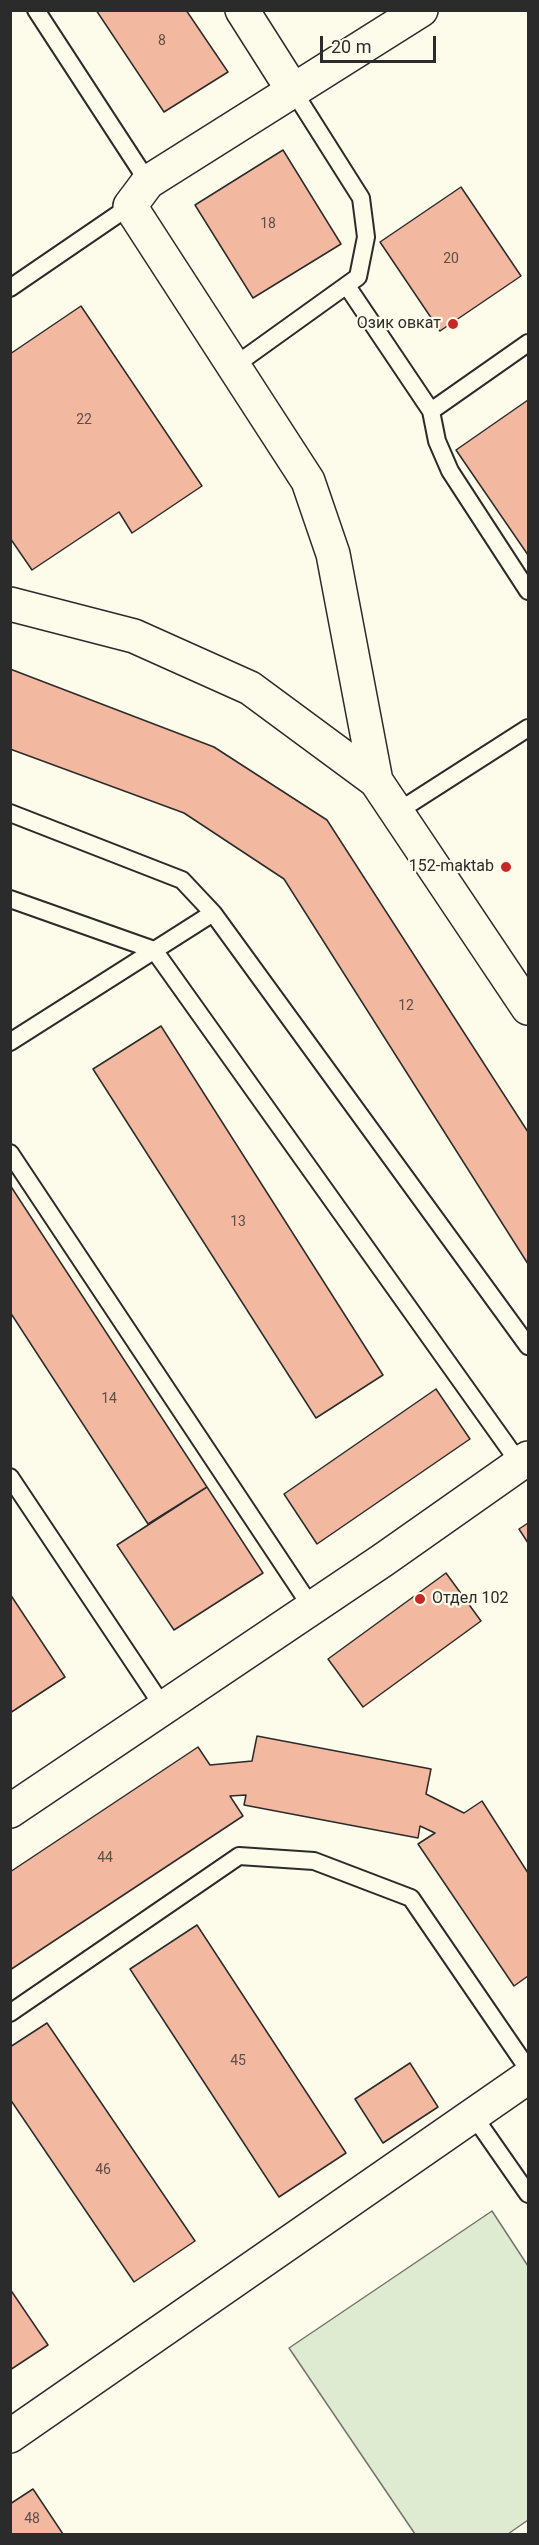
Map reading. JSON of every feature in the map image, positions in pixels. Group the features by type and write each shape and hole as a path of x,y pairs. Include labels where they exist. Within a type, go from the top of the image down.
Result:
{"street":[{"path":"242,10 294,92"},
{"path":"376,781 333,554 308,481 234,366 139,194 421,10"},
{"path":"10,604 134,636 250,688 376,781 528,1008"},
{"path":"10,1811 312,1608 524,1461"},
{"path":"10,2436 528,2077"}],"lane":[{"path":"10,288 139,194 36,10"},
{"path":"234,366 358,278 366,237 361,198 294,92"},
{"path":"347,286 431,411 437,441 450,471 528,591"},
{"path":"431,411 528,343"},
{"path":"397,812 528,728"},
{"path":"10,813 182,880 213,913 528,1346"},
{"path":"10,899 154,950 524,1461"},
{"path":"10,1042 213,913"},
{"path":"10,1153 312,1608"},
{"path":"10,1477 164,1708"},
{"path":"10,2013 239,1856 314,1861 411,1898 528,2069"},
{"path":"473,2115 528,2194"}],"green space":[{"path":"492,2211 528,2266 528,2520 508,2534 415,2534 289,2348"}],"building":[{"path":"96,10 186,10 228,72 164,112"},
{"path":"283,150 341,244 253,298 195,205"},
{"path":"461,187 521,276 440,331 380,242"},
{"path":"81,306 202,486 132,533 119,512 32,570 10,538 10,354"},
{"path":"528,400 528,555 456,450"},
{"path":"10,669 214,747 327,820 528,1132 528,1264 284,879 184,813 10,749"},
{"path":"161,1026 383,1375 316,1418 93,1069"},
{"path":"10,1185 207,1487 148,1524 10,1312"},
{"path":"436,1389 470,1439 317,1544 284,1494"},
{"path":"207,1487 263,1573 174,1630 117,1545"},
{"path":"528,1523 528,1543 519,1529"},
{"path":"446,1573 481,1621 363,1707 328,1659"},
{"path":"10,1594 65,1677 10,1713"},
{"path":"257,1736 431,1769 426,1794 464,1813 482,1801 528,1873 528,1976 514,1986 418,1844 435,1833 420,1826 418,1838 244,1805 246,1795 230,1796 243,1816 10,1970 10,1872 198,1747 210,1765 252,1761"},
{"path":"197,1925 346,2153 279,2197 130,1969"},
{"path":"47,2023 195,2241 134,2282 10,2099 10,2047"},
{"path":"410,2063 438,2107 383,2143 355,2099"},
{"path":"10,2289 48,2345 10,2370"},
{"path":"33,2489 63,2534 10,2534 10,2504"}],"place":[{"name":"Озик овкат","path":"453,324"},
{"name":"152-maktab","path":"506,867"},
{"name":"Отдел 102","path":"420,1599"}]}
